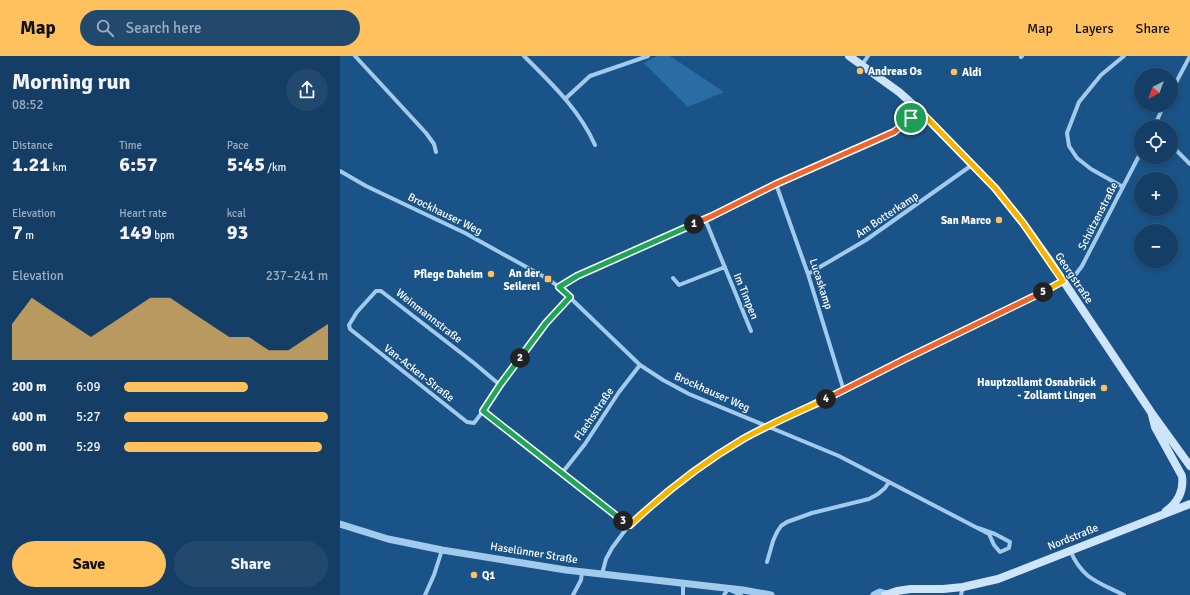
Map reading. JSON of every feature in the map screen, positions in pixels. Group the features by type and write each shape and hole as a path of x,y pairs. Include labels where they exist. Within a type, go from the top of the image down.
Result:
{"main road":[{"name":"Georgstraße","path":"849,56 899,92 918,109 995,188 1023,223 1151,412 1190,466"},
{"path":"1149,520 1170,508 1178,499 1183,483 1182,476 1154,427 1151,412"},
{"name":"Nordstraße","path":"886,595 911,589 943,589 962,591 998,579 1070,549 1190,504"}],"street":[{"path":"356,56 426,133 434,144 436,152"},
{"path":"524,56 565,99 582,120 595,145"},
{"path":"565,99 590,76 648,56"},
{"path":"862,65 868,56"},
{"path":"1123,187 1091,169 1077,158 1069,146 1067,133 1079,102 1101,75 1124,56"},
{"path":"1178,79 1190,56"},
{"path":"559,287 577,276 705,219 776,184 894,132 918,109"},
{"path":"1178,152 1190,164"},
{"name":"Schützenstraße","path":"602,574 606,560 612,548 630,525 649,507 707,463 743,439 844,391 1076,274 1082,266 1135,164"},
{"name":"Am Botterkamp","path":"808,274 872,236 972,165"},
{"name":"Brockhauser Weg","path":"340,171 366,186 472,237 548,279 570,297 640,364 663,380 689,394 833,454 989,534 994,545 1000,552 1009,548 1010,542 995,534 978,528"},
{"name":"Lucaskamp","path":"776,184 808,274 844,391"},
{"name":"Im Timpen","path":"705,219 751,331"},
{"name":"Im Timpen","path":"672,278 679,285 724,267"},
{"name":"Weinmannstraße","path":"351,322 376,291 380,291 474,362 500,385"},
{"path":"570,297 546,323 500,385 483,411 630,525"},
{"name":"Van-Acken-Straße","path":"351,322 349,325 350,329 467,422 474,423 483,411"},
{"name":"Flachsstraße","path":"562,473 585,444 619,392 640,364"},
{"path":"767,562 777,532 781,526 787,522 812,513 869,499 878,494 889,482"},
{"name":"Haselünner Straße","path":"340,524 388,539 442,550 582,572 683,584 741,595"},
{"path":"1070,549 1081,570 1092,579 1124,595"},
{"path":"425,595 434,575 442,550"},
{"path":"573,595 581,580 582,572"},
{"path":"682,595 683,584"},
{"name":"Haselünner Straße","path":"726,592 771,595"},
{"path":"874,595 880,592 886,595"}],"shaded area":[{"path":"657,56 670,56 724,92 688,107 644,63"}],"place":[{"name":"Andreas Os","path":"860,71"},
{"name":"Aldi","path":"954,72"},
{"name":"San Marco","path":"999,220"},
{"name":"Pflege Daheim","path":"491,274"},
{"name":"An der Seilerei","path":"548,279"},
{"name":"Hauptzollamt Osnabrück - Zollamt Lingen","path":"1104,388"},
{"name":"Q1","path":"474,575"}],"route":[{"path":"918,109 995,188 1023,223 1063,281 905,359 844,391 743,439 677,485 649,507 630,525 483,411 500,385 546,323 570,297 559,287 577,276 712,216 776,184 894,132 911,118 918,109"}]}
